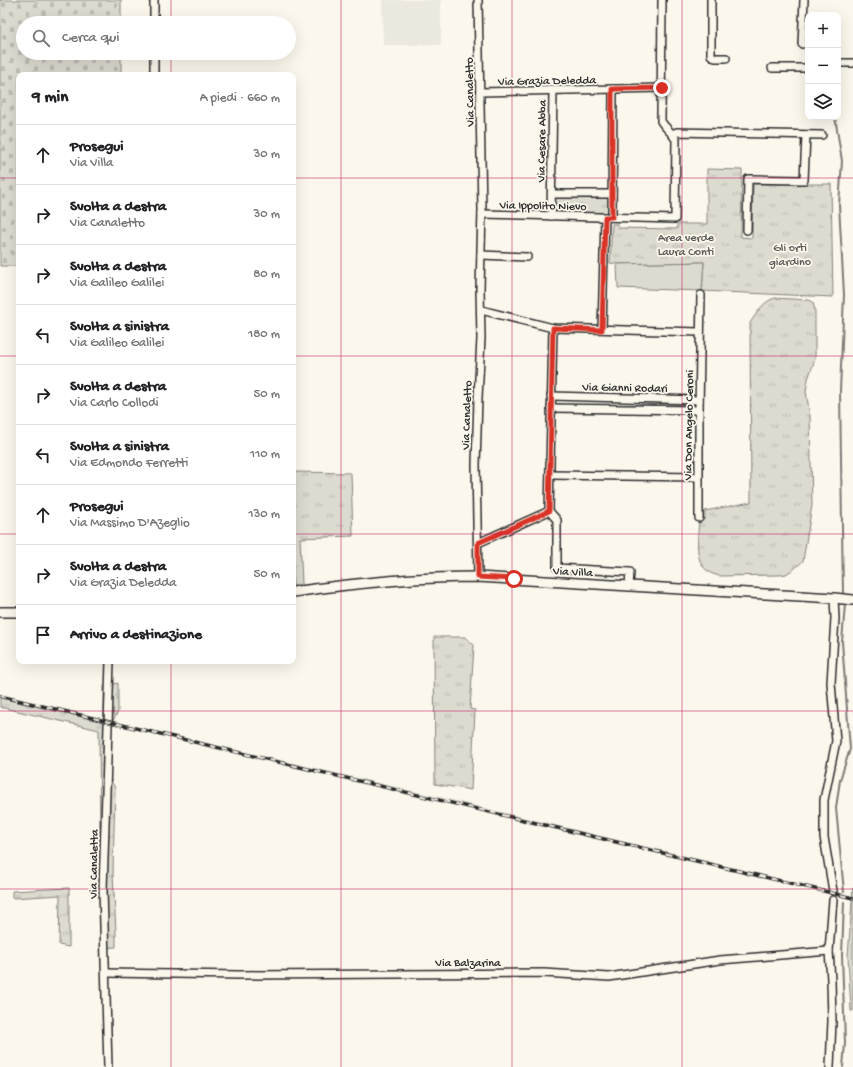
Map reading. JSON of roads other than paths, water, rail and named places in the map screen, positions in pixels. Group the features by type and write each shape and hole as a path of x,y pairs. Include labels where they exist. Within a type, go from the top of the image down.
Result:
{"street":[{"path":"154,0 154,16"},
{"name":"Via Canaletto","path":"478,0 482,214 482,338 476,465 478,577"},
{"path":"662,0 661,121 672,134 677,132 822,135"},
{"path":"711,0 711,55 715,58 726,58"},
{"path":"802,44 804,0"},
{"path":"154,60 154,72"},
{"path":"841,63 853,63"},
{"path":"772,68 805,68"},
{"name":"Via Grazia Deledda","path":"480,92 662,88"},
{"path":"602,330 608,217 612,194 612,89"},
{"name":"Via Cesare Abba","path":"552,216 553,91"},
{"name":"Via Ippolito Nievo","path":"482,214 675,219 676,140 672,134"},
{"path":"747,230 748,179 804,180 806,135"},
{"path":"552,194 612,194"},
{"path":"481,255 527,257"},
{"name":"Via Don Angelo Ceroni","path":"698,518 701,295"},
{"path":"481,310 553,328 700,332"},
{"path":"553,328 549,511 557,520 557,568 630,572 629,586"},
{"name":"Via Gianni Rodari","path":"551,396 699,400"},
{"name":"Via Gianni Rodari","path":"551,408 699,410"},
{"path":"550,475 698,477"},
{"path":"478,543 549,511"},
{"name":"Via Villa","path":"296,592 354,583 446,577 478,577 853,600"},
{"path":"833,891 824,837 824,800 836,741 831,683 835,618 834,598"},
{"path":"0,612 16,612"},
{"name":"Via Canaletta","path":"108,1067 103,890 110,664"},
{"path":"830,1067 832,1021 829,951 833,900"},
{"name":"Via Balzarina","path":"106,973 240,975 544,973 609,977 720,960 829,951"}],"waterway":[{"path":"835,120 842,161 839,205 844,294 840,391 843,593"},
{"path":"844,892 836,808 840,780 850,749 842,642 845,604"},
{"path":"843,1067 845,1043 842,955 844,902"}],"railway":[{"path":"0,696 853,898"}],"park label":[{"name":"Area verde Laura Conti","path":"686,244"},
{"name":"Gli orti giardino","path":"790,254"}]}
